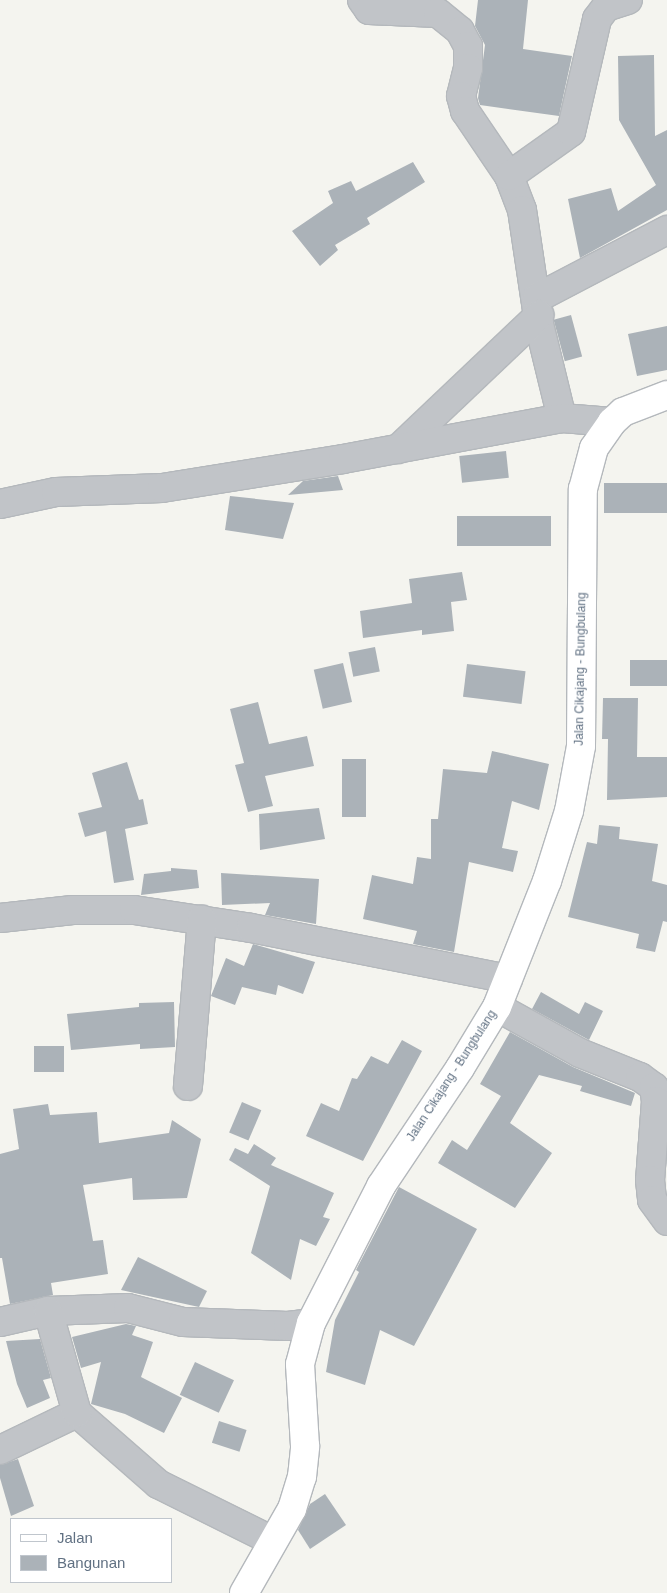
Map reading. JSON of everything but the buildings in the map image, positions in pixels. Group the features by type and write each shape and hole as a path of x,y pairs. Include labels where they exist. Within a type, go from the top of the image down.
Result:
{"main road":[{"name":"Jalan Cikajang - Bungbulang","path":"244,1593 292,1509 302,1477 305,1446 300,1364 311,1323 381,1186 460,1068 497,1007 544,890 569,811 581,746 584,489 594,448 612,422 637,405 667,395"}],"street":[{"path":"362,0 369,10 438,13 460,31 468,46 468,68 461,96 465,111 509,176 522,210 538,307 562,418"},
{"path":"509,176 571,132 597,19 606,7 628,0"},
{"path":"398,449 538,307 667,230"},
{"path":"0,504 56,492 162,488 398,449 562,418 612,422"},
{"path":"0,918 104,909 134,910 202,920 508,979"},
{"path":"188,1086 202,920"},
{"path":"497,1007 580,1054 640,1077 654,1087 656,1101 650,1180 652,1200 667,1221"},
{"path":"0,1322 48,1311 128,1308 183,1322 288,1326 311,1323"},
{"path":"48,1311 77,1413 158,1484 273,1541"},
{"path":"0,1450 77,1413"}]}
